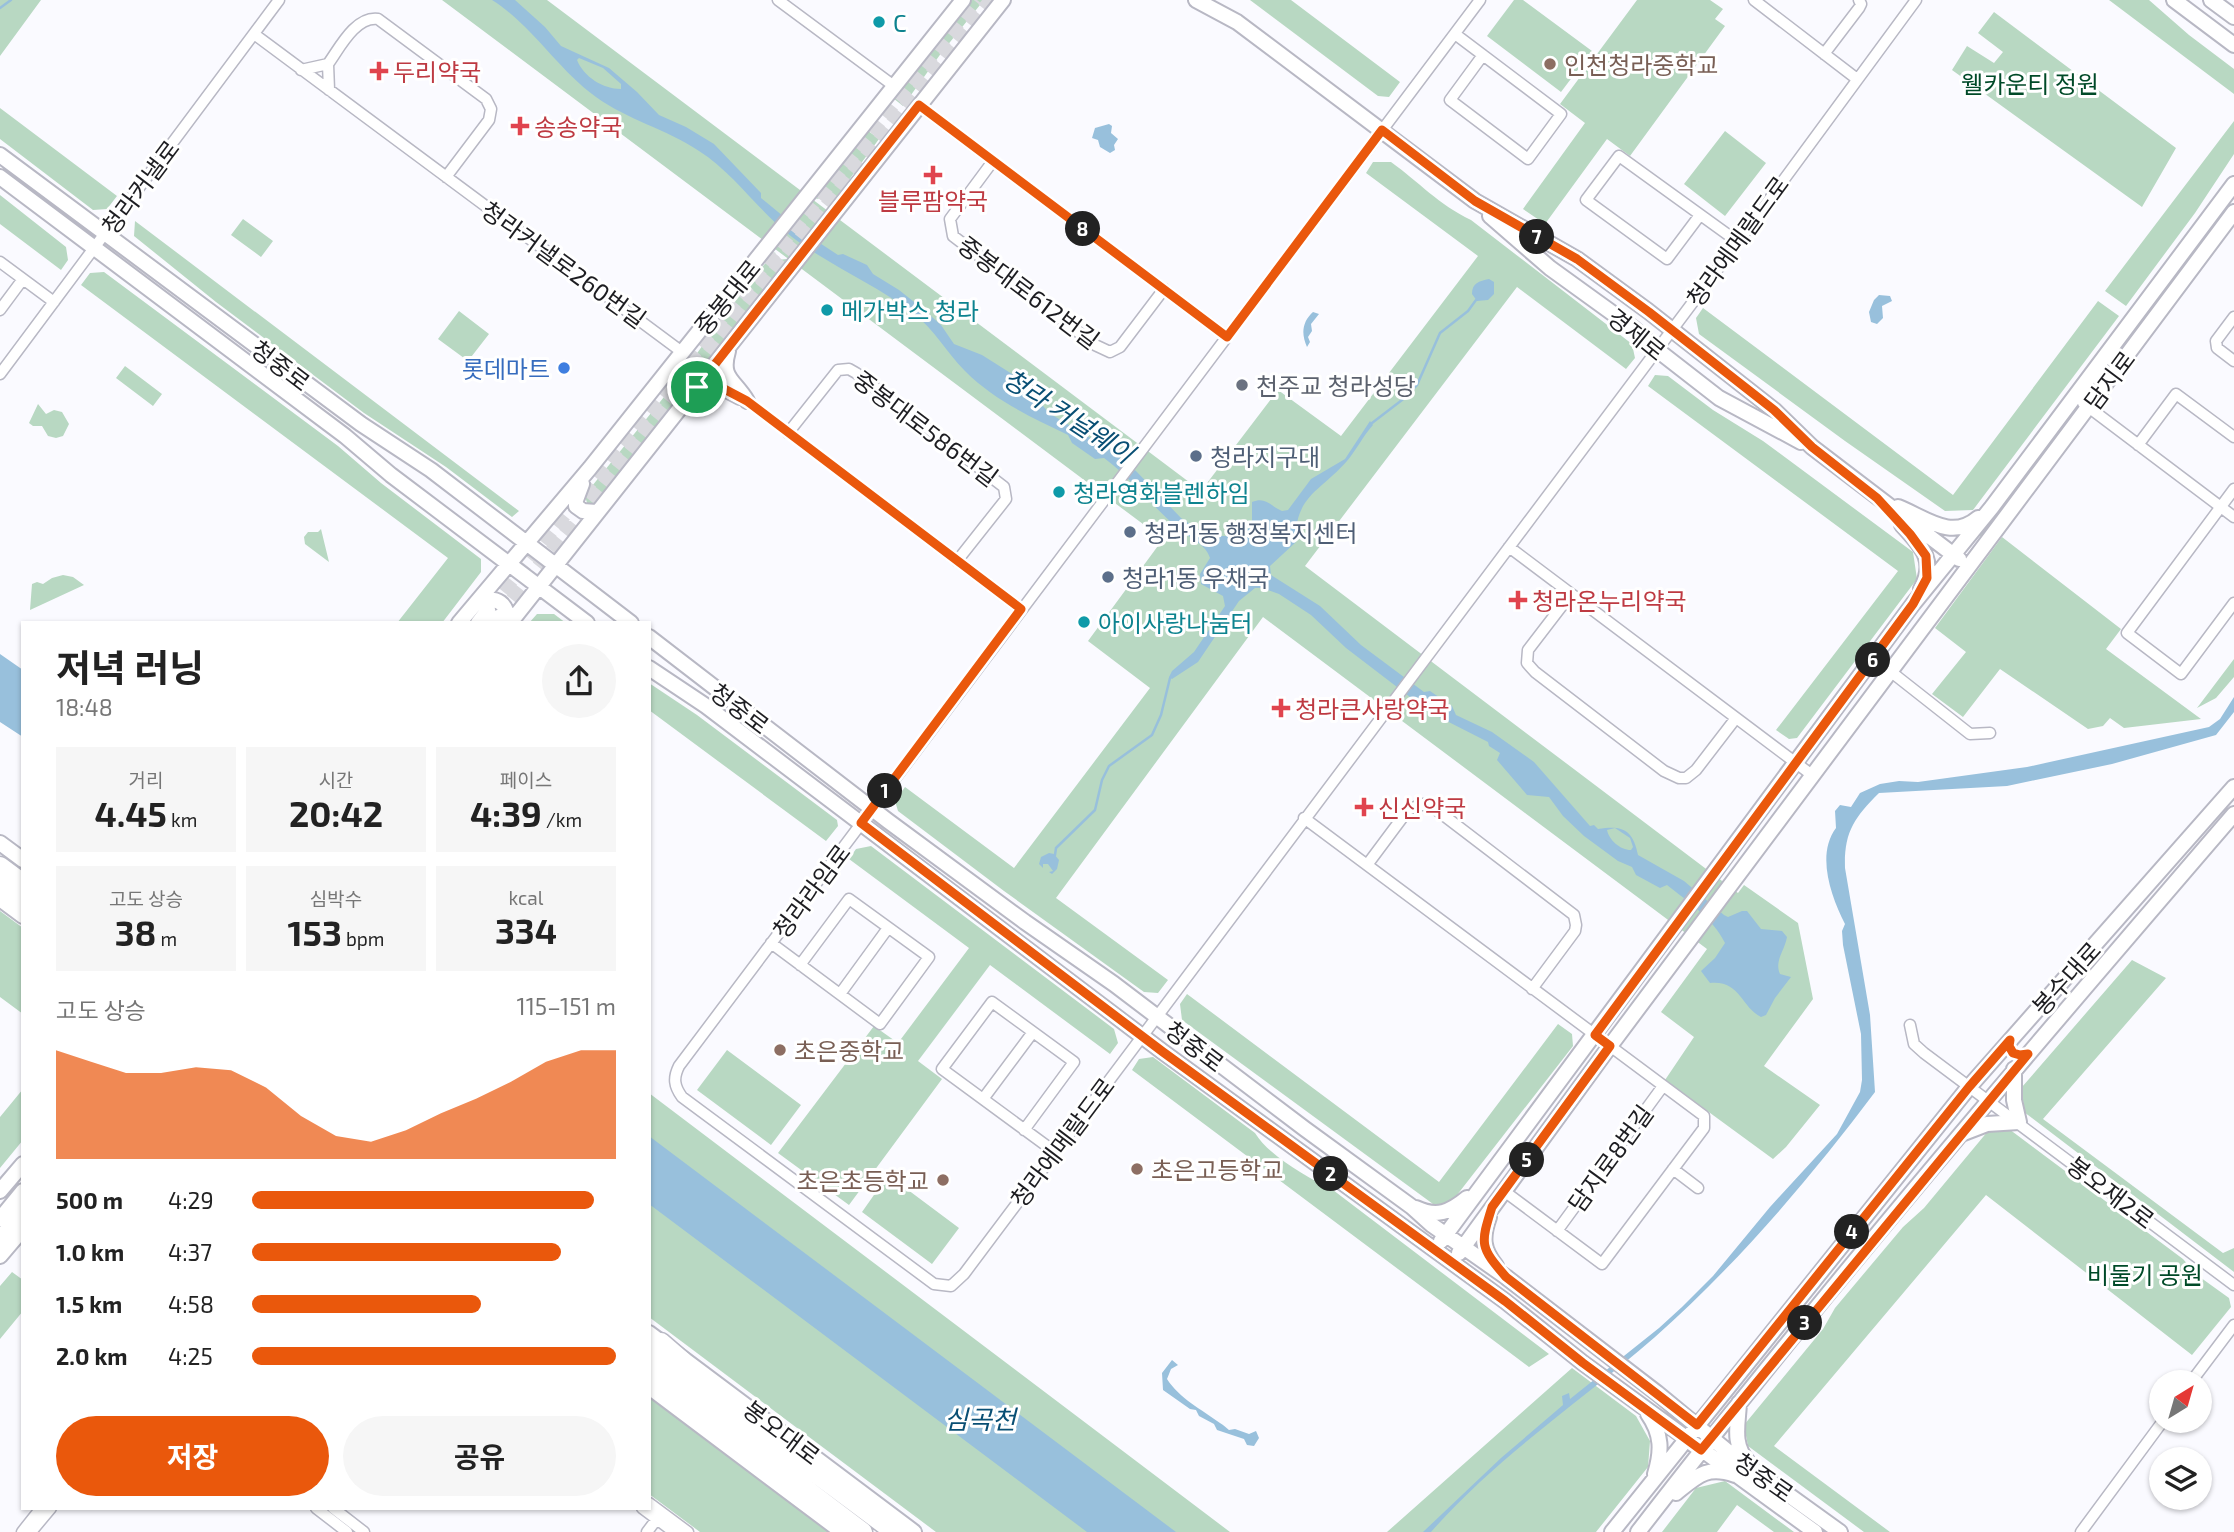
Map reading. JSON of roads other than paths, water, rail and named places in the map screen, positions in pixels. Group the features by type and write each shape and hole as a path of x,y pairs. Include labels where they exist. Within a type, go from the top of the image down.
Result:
{"highway":[{"path":"0,866 21,882"},
{"path":"0,883 21,899"},
{"name":"봉오대로","path":"653,1341 797,1470"},
{"name":"봉오대로","path":"651,1371 829,1494 894,1532"},
{"path":"651,1387 797,1470"},
{"path":"829,1494 903,1532"},
{"name":"봉오대로","path":"829,1494 861,1532"}],"main road":[{"name":"중봉대로","path":"496,616 508,564 590,468 963,0"},
{"name":"중봉대로","path":"470,621 496,616 538,587 1003,0"},
{"name":"경제로","path":"1196,0 1237,22 1382,130 1475,201 1550,268 1633,328 1719,398 1812,447"},
{"name":"경제로","path":"1220,0 1237,22"},
{"path":"2174,0 2234,45"},
{"path":"2211,0 2234,17"},
{"name":"청중로","path":"0,155 361,424 431,470 628,621"},
{"name":"청중로","path":"0,177 345,436 391,475 584,621"},
{"path":"1435,1250 1913,604 1992,507 2234,184"},
{"name":"경제로","path":"1475,201 1577,259 1774,410 1812,447 1968,566"},
{"name":"담지로","path":"1968,566 2231,222"},
{"path":"729,347 724,369 747,401"},
{"path":"697,387 711,382 747,401"},
{"path":"590,468 580,488 576,506 583,511 596,512"},
{"path":"1877,498 1955,529 1968,526 1992,507"},
{"path":"1877,498 1926,556 1927,578 1913,604"},
{"path":"1452,1263 1610,1046 1968,566"},
{"name":"청중로","path":"651,639 872,808 1412,1207 1445,1235 1506,1277 1642,1381 1712,1437 1746,1472 1815,1532"},
{"name":"청중로","path":"651,669 706,706 1173,1059 1505,1301 1629,1398 1701,1450 1746,1472 1840,1532"},
{"name":"봉수대로","path":"1612,1532 1969,1087 2234,787"},
{"name":"봉수대로","path":"1638,1532 1701,1450 1947,1149 2234,814"},
{"path":"0,843 21,859"},
{"path":"0,899 21,915"},
{"path":"2010,1040 2009,1046 2013,1053 2028,1054"},
{"path":"1960,1134 1987,1124 2018,1122 2014,1100 2014,1069"},
{"path":"1931,1133 1947,1132 1950,1142 1947,1149"},
{"path":"0,1191 21,1166"},
{"path":"0,1219 21,1193"},
{"path":"1412,1207 1430,1214 1439,1214 1457,1207 1478,1193"},
{"path":"1492,1207 1484,1231 1483,1245 1486,1253 1506,1277"},
{"path":"0,1238 21,1212"},
{"path":"0,1256 21,1231"},
{"name":"봉오대로","path":"653,1341 914,1532"},
{"name":"봉오대로","path":"651,1388 842,1532"},
{"path":"1658,1506 1700,1474 1746,1472 1736,1432 1739,1403"},
{"path":"1643,1408 1653,1421 1661,1445 1650,1484"}],"street":[{"name":"청라커낼로","path":"0,374 279,0"},
{"path":"778,0 894,86"},
{"path":"919,105 1227,337 1480,0"},
{"path":"1754,0 1857,79"},
{"path":"1824,54 1859,8 1860,0"},
{"name":"청라에메랄드로","path":"675,1082 682,1097 925,1279 941,1287 951,1286 964,1274 1738,242 1916,0"},
{"path":"301,70 328,64 359,25 366,20 377,19 485,99 491,110 489,120 446,177"},
{"name":"청라커낼로260번길","path":"254,34 682,352"},
{"path":"1455,34 1483,55 1561,114 1528,159 1450,100 1483,55"},
{"path":"328,64 329,90"},
{"path":"1700,215 1667,259 1586,200 1619,156 1738,242"},
{"name":"중봉대로612번길","path":"993,161 950,219 953,236 1095,345 1110,352 1120,347 1164,289"},
{"path":"0,262 54,302"},
{"path":"0,310 23,279"},
{"path":"2234,317 2217,341 2217,348 2234,360"},
{"name":"청라라임로","path":"675,1082 674,1076 679,1066 1227,337"},
{"name":"중봉대로586번길","path":"788,433 838,370 849,369 856,373 1004,487 1006,499 957,561"},
{"path":"2138,445 2176,394 2234,437"},
{"path":"2075,397 2234,517"},
{"path":"747,401 1021,609"},
{"path":"2234,489 2127,634 2181,674 2234,603"},
{"path":"1509,547 1812,775"},
{"path":"1571,594 1528,650 1527,663 1535,673 1664,771 1679,778 1692,775 1736,718"},
{"path":"1889,671 1970,734 1990,733"},
{"path":"1367,865 1408,810 1422,804 1434,808 1574,915 1575,931 1532,989"},
{"path":"1304,818 1704,1116 1704,1128 1673,1170 1698,1188"},
{"path":"771,943 800,965 880,1024 929,957 849,899 800,965"},
{"path":"840,994 888,928"},
{"path":"1024,1130 1074,1062 992,1002 942,1069 1024,1130 1055,1152"},
{"name":"봉오재2로","path":"1910,1025 1914,1044 2234,1285"},
{"path":"983,1099 1033,1032"},
{"name":"담지로8번길","path":"1557,1231 1663,1086"},
{"name":"담지로8번길","path":"1504,1191 1602,1264 1673,1170"},
{"path":"2200,1370 2234,1325"},
{"path":"2081,1532 2154,1433"},
{"path":"651,1506 662,1521 688,1532"},
{"path":"30,1530 40,1510"},
{"path":"30,1530 49,1510"},
{"path":"319,1510 347,1532"},
{"path":"336,1510 364,1532"},
{"path":"645,1510 674,1532"},
{"path":"647,1532 662,1521"}],"water":[{"path":"492,0 515,0 545,27 561,46 609,68 659,115 714,144 761,193 761,198 800,230 838,255 843,254 867,265 873,274 899,290 941,325 954,344 982,355 1020,379 1049,413 1112,451 1136,471 1181,518 1196,528 1217,536 1230,536 1248,529 1252,522 1252,502 1257,500 1282,511 1288,510 1311,479 1345,459 1370,421 1373,425 1347,461 1304,504 1299,514 1296,542 1270,566 1271,575 1320,606 1361,645 1424,692 1430,691 1452,706 1456,715 1492,732 1534,762 1590,826 1594,825 1598,829 1615,828 1607,830 1610,837 1619,846 1631,850 1633,847 1630,838 1615,828 1625,831 1633,839 1638,855 1684,881 1724,915 1728,917 1747,911 1761,929 1782,931 1787,937 1778,969 1780,974 1791,977 1766,1015 1761,1017 1754,1013 1734,990 1720,983 1710,983 1701,971 1715,958 1725,943 1714,926 1699,911 1667,885 1660,888 1636,875 1632,867 1618,861 1584,836 1563,816 1549,797 1527,795 1497,760 1500,753 1489,746 1488,742 1431,713 1346,648 1311,615 1279,594 1255,588 1239,601 1198,662 1172,679 1169,677 1172,671 1194,652 1225,606 1223,596 1201,584 1200,574 1210,558 1202,546 1172,523 1125,475 1104,458 1095,459 1072,443 1068,435 1014,408 977,382 913,313 792,237 712,160 686,143 608,105 569,74 520,22","holes":["579,58 603,68 621,84 621,89 595,81 584,72 577,60"]},
{"path":"1109,124 1112,126 1111,133 1118,139 1114,145 1115,150 1110,153 1100,147 1098,140 1092,138 1095,128"},
{"path":"1489,279 1494,282 1494,294 1488,300 1477,301 1472,294 1473,287"},
{"path":"1879,295 1890,296 1892,301 1882,306 1883,318 1877,324 1871,322 1869,312"},
{"path":"1313,312 1319,314 1311,324 1312,331 1307,347 1304,328"},
{"path":"0,654 21,669 21,736 0,722"},
{"path":"2234,697 2234,712 2216,735 2112,764 2007,786 1879,793 1870,802 1852,826 1846,845 1845,868 1870,1015 1875,1092 1771,1220 1715,1280 1627,1361 1511,1454 1431,1532 1423,1532 1501,1458 1563,1405 1562,1396 1569,1393 1570,1399 1682,1307 1713,1276 1770,1207 1837,1134 1860,1092 1862,1080 1861,1034 1843,945 1842,931 1845,924 1835,901 1826,863 1830,839 1836,828 1835,811 1840,805 1851,807 1860,793 1880,784 1918,782 2027,767 2209,727 2220,719"},
{"path":"1049,853 1059,860 1057,869 1052,874 1048,864 1043,864 1043,868 1039,864 1041,857"},
{"name":"심곡천","path":"651,1138 1176,1532 1087,1532 651,1205"},
{"path":"1172,1360 1178,1365 1171,1369 1167,1379 1178,1392 1229,1430 1235,1429 1249,1434 1256,1431 1259,1438 1254,1446 1247,1445 1244,1439 1217,1430 1214,1424 1199,1416 1196,1410 1190,1409 1163,1390 1162,1373"}],"waterway":[{"path":"0,8 11,0"},
{"path":"1372,423 1417,385 1440,333 1468,311 1476,300"},
{"path":"1055,855 1056,848 1095,810 1102,780 1109,766 1152,735 1161,715 1170,678"}],"tunnel":[{"path":"490,608 977,0"},
{"path":"499,616 991,0"}],"place":[{"name":"C","path":"879,22"},
{"name":"인천청라중학교","path":"1550,64"},
{"name":"두리약국","path":"379,71"},
{"name":"송송약국","path":"520,126"},
{"name":"블루팜약국","path":"933,175"},
{"name":"메가박스 청라","path":"827,310"},
{"name":"롯데마트","path":"564,368"},
{"name":"천주교 청라성당","path":"1242,385"},
{"name":"청라지구대","path":"1196,456"},
{"name":"청라영화블렌하임","path":"1059,492"},
{"name":"청라1동 행정복지센터","path":"1130,532"},
{"name":"청라1동 우채국","path":"1108,577"},
{"name":"청라온누리약국","path":"1518,600"},
{"name":"아이사랑나눔터","path":"1084,622"},
{"name":"청라큰사랑약국","path":"1281,708"},
{"name":"신신약국","path":"1364,807"},
{"name":"초은중학교","path":"780,1050"},
{"name":"초은고등학교","path":"1137,1169"},
{"name":"초은초등학교","path":"943,1180"}],"park label":[{"name":"웰카운티 정원","path":"2030,83"},
{"name":"비둘기 공원","path":"2145,1274"}],"water label":[{"name":"청라 커널웨이","path":"1069,415"}]}
